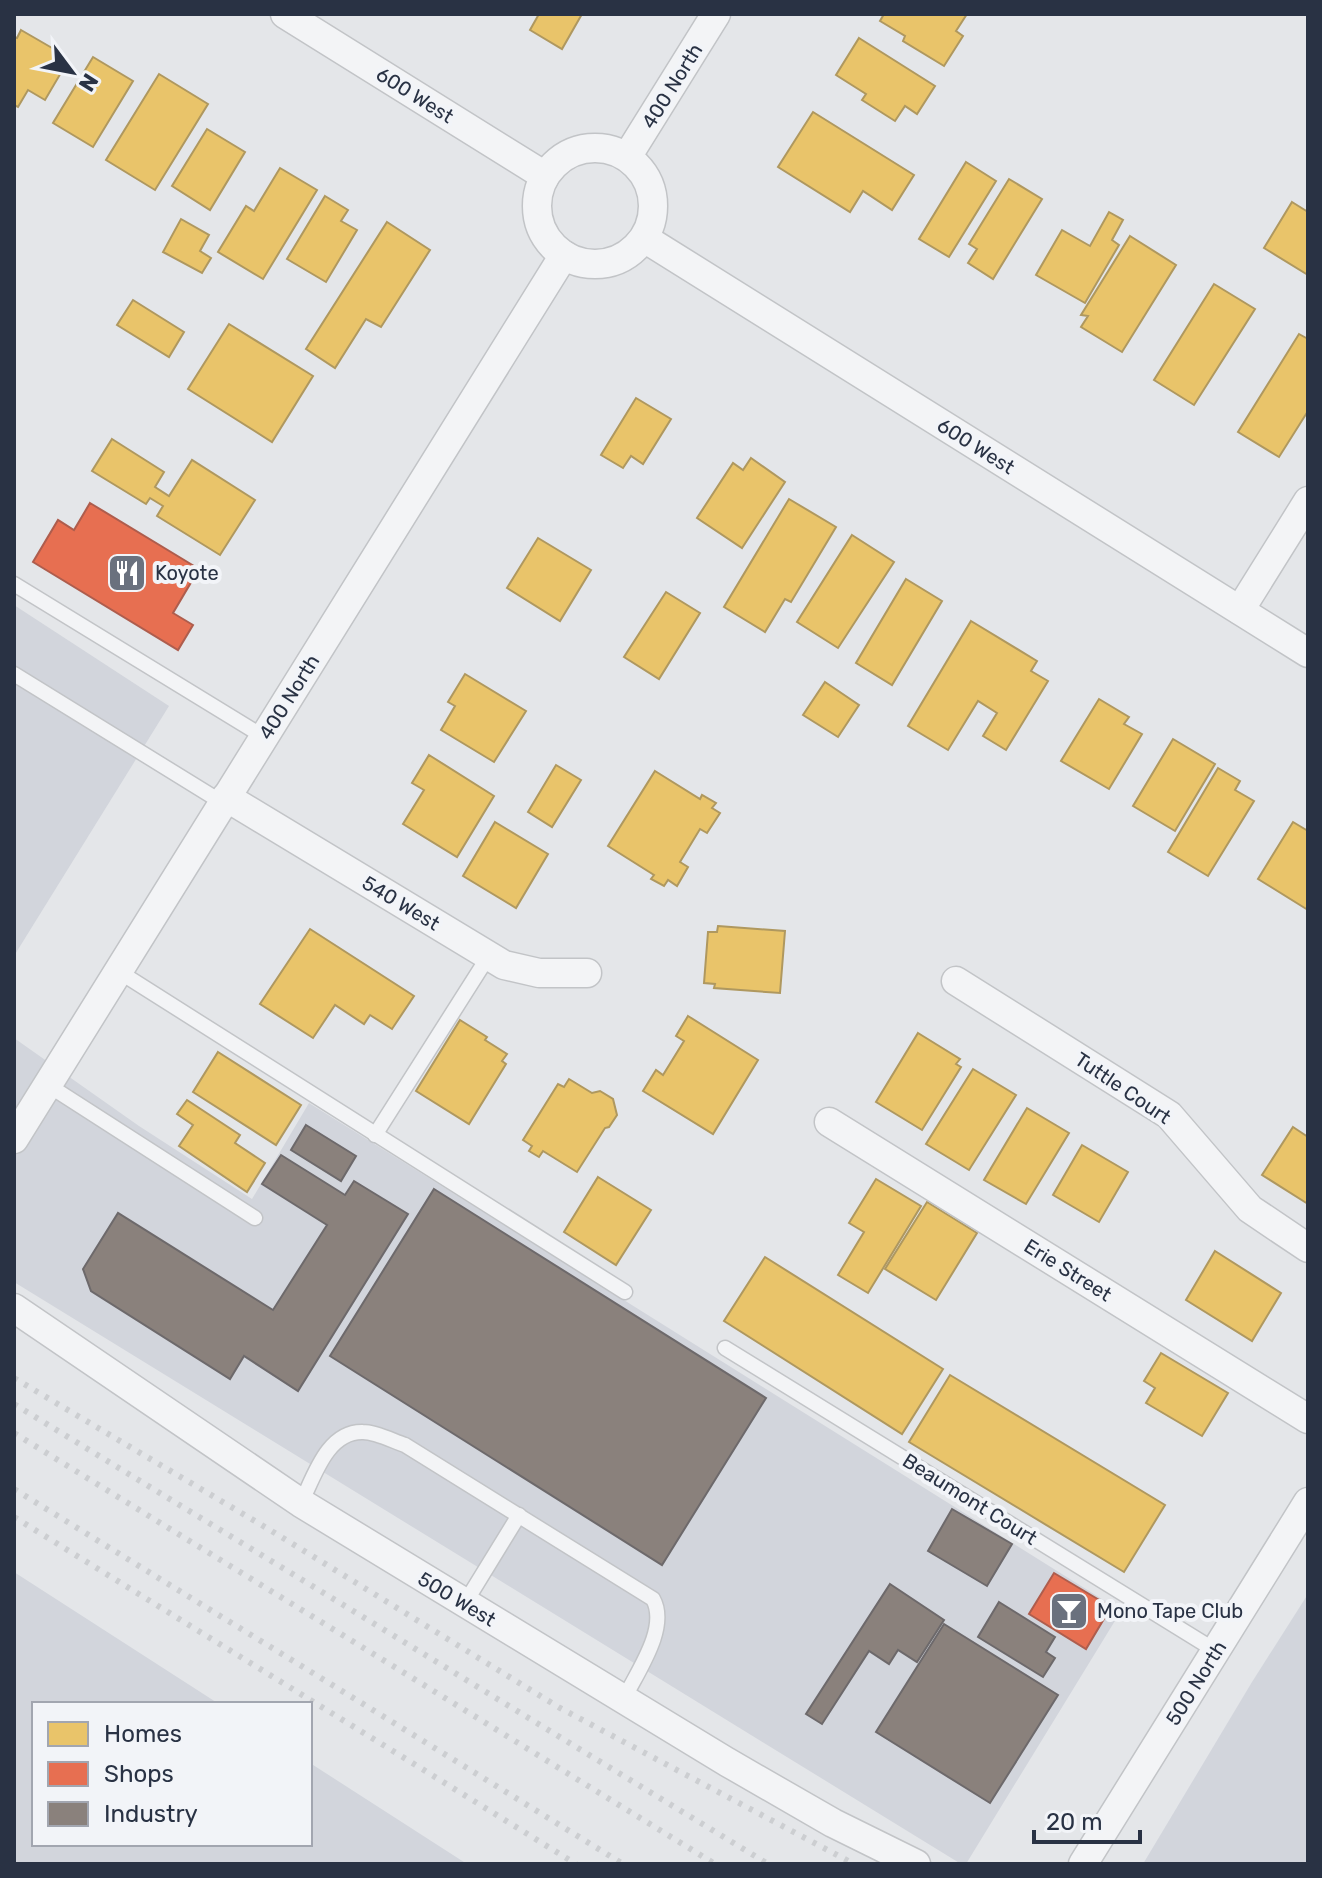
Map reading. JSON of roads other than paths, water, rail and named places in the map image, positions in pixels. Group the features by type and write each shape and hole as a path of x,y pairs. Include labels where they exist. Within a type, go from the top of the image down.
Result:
{"street":[{"name":"600 West","path":"285,14 317,22 545,176"},
{"name":"400 North","path":"627,157 716,14"},
{"path":"582,149 613,150 627,157 639,167 652,194 653,209 644,238 634,250 607,263 577,261 564,255 544,233 539,220 539,190 545,176 567,155 582,149"},
{"name":"600 West","path":"644,238 1308,653"},
{"name":"400 North","path":"14,1139 564,255"},
{"path":"1240,610 1308,501"},
{"name":"540 West","path":"225,800 488,957 523,971 587,973"},
{"name":"Tuttle Court","path":"956,981 1169,1115 1250,1209 1308,1248"},
{"name":"Erie Street","path":"829,1122 1308,1419"},
{"name":"500 West","path":"14,1308 301,1503 833,1823 916,1864"},
{"name":"500 North","path":"1083,1864 1308,1502"}],"lane":[{"path":"14,584 264,737"},
{"path":"14,674 225,800"},
{"path":"375,1135 488,957"},
{"path":"118,971 625,1292"},
{"path":"48,1085 255,1218"},
{"name":"Beaumont Court","path":"725,1348 1216,1651"},
{"path":"301,1503 331,1446 342,1437 364,1431 405,1445 653,1599 659,1608 659,1619 624,1699"},
{"path":"465,1603 519,1515"}],"railway":[{"path":"14,1378 560,1708 854,1864"},
{"path":"14,1404 768,1864"},
{"path":"14,1433 715,1864"},
{"path":"14,1489 623,1864"},
{"path":"14,1517 576,1864"}],"place":[{"name":"Koyote","path":"127,573"},
{"name":"Mono Tape Club","path":"1069,1611"}]}
